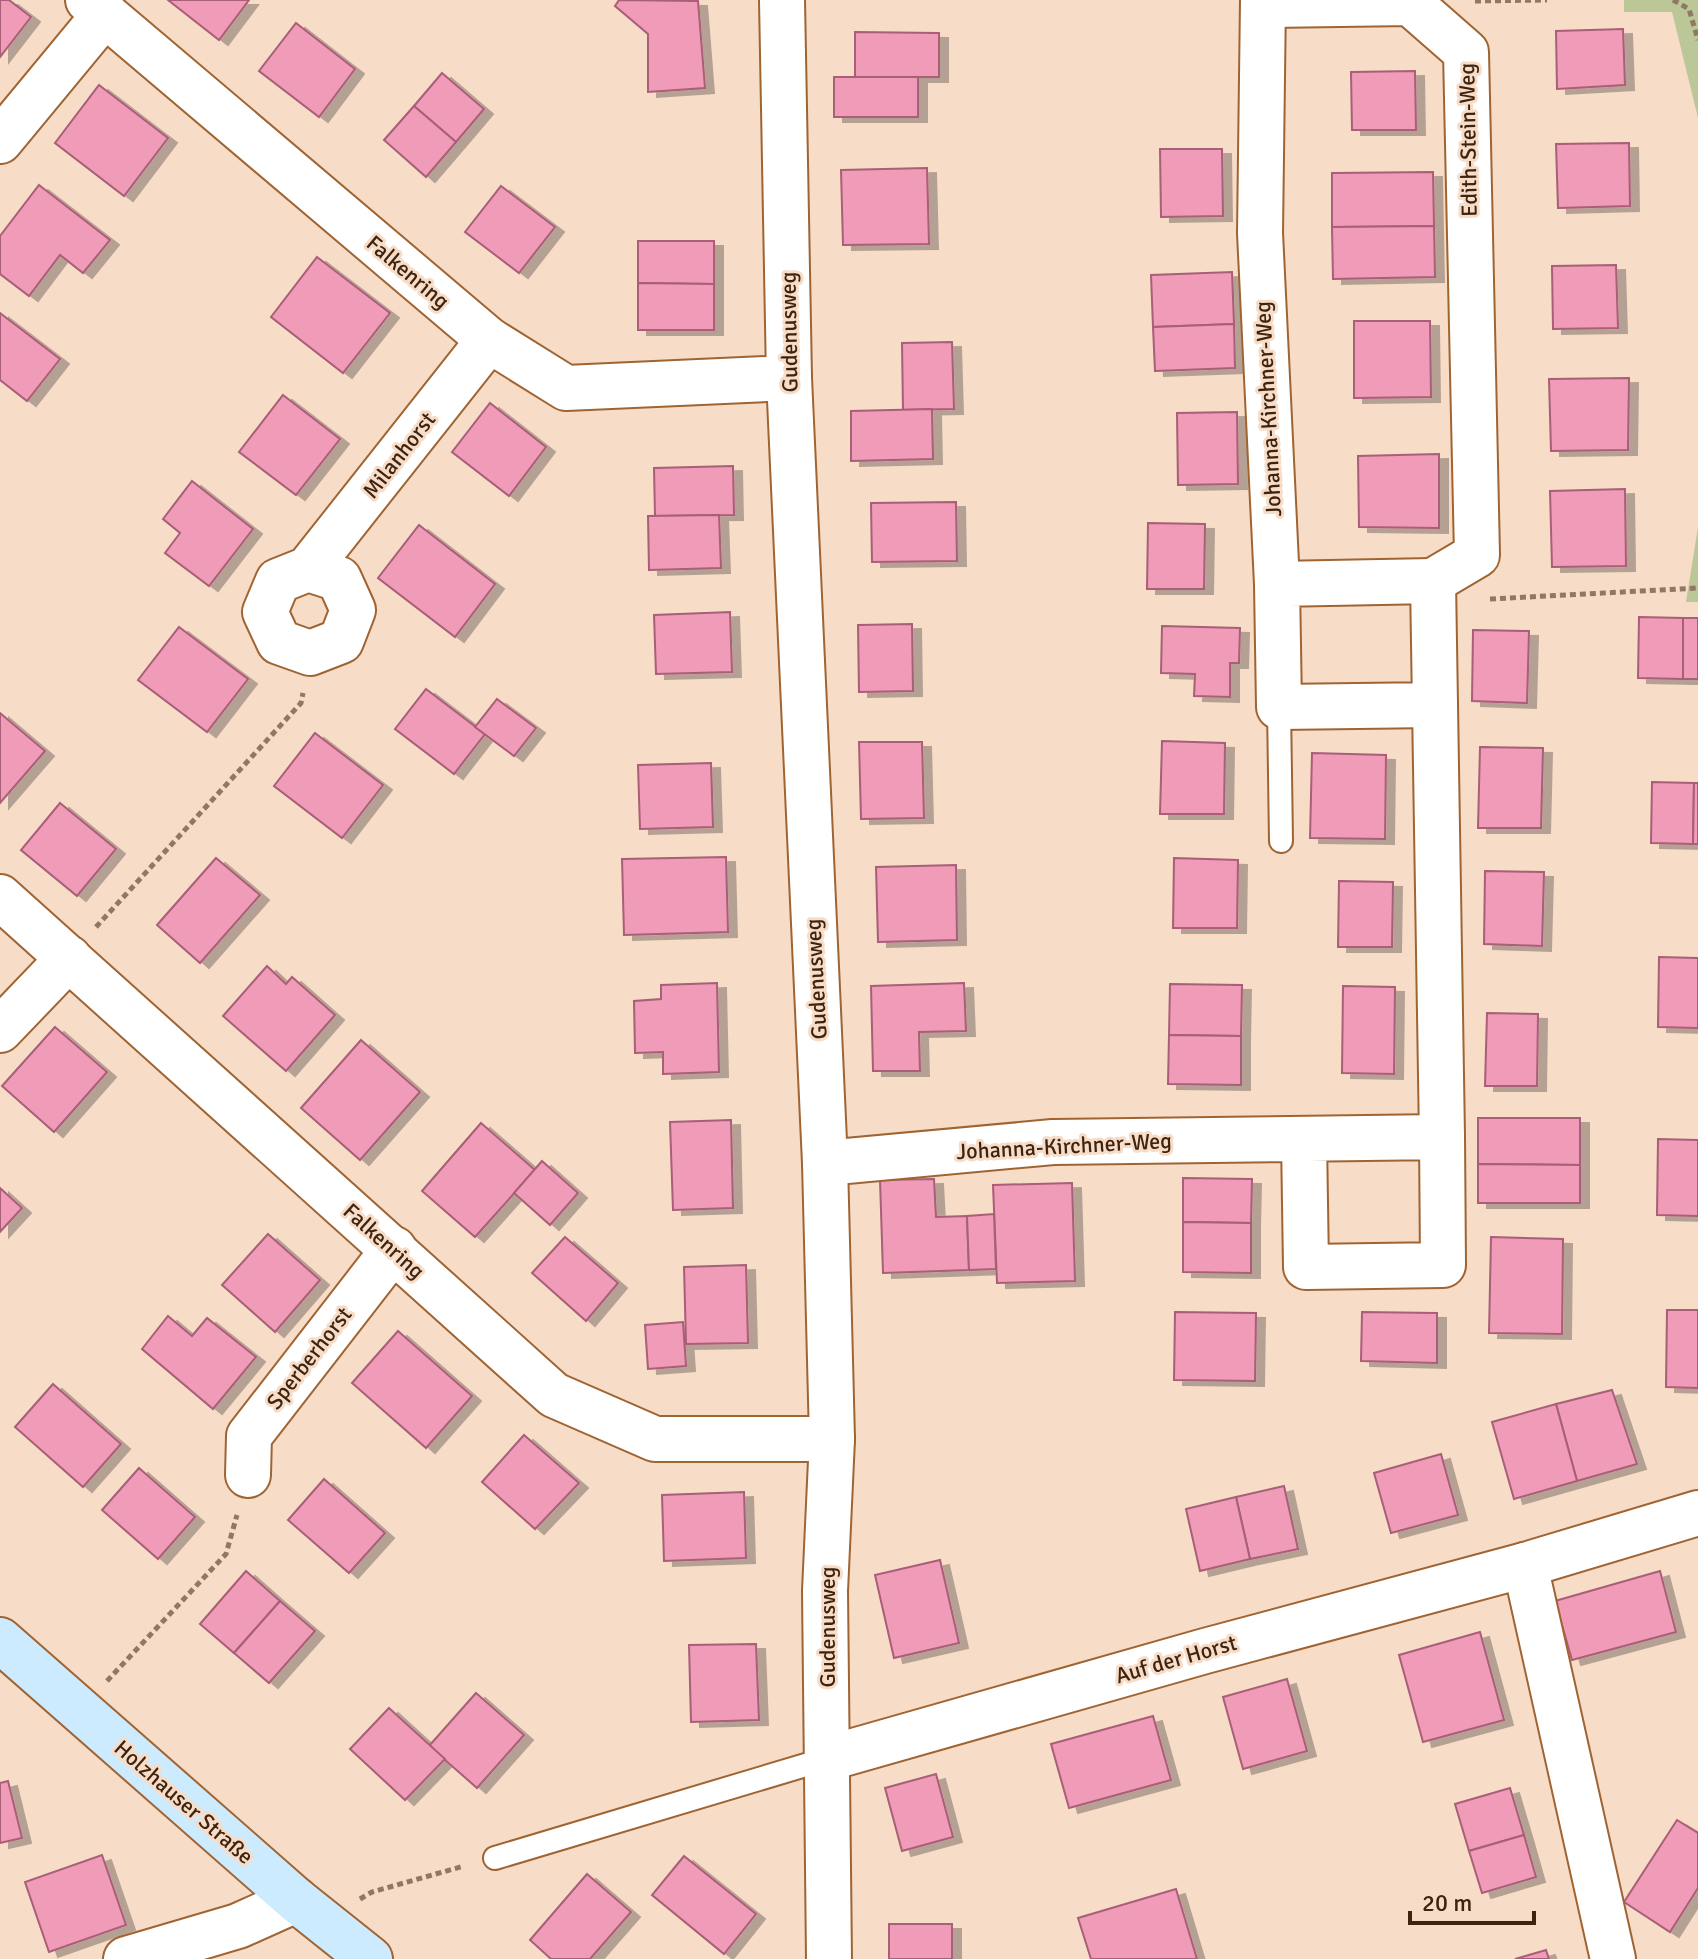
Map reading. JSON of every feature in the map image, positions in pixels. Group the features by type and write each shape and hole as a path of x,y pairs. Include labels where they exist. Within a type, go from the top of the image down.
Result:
{"street":[{"name":"Gudenusweg","path":"782,0 789,378 825,1163 832,1439 825,1591 829,1959"},
{"name":"Edith-Stein-Weg","path":"1260,233 1263,2 1410,1 1466,52 1477,555 1433,592"},
{"name":"Falkenring","path":"97,7 489,340 566,388 789,378"},
{"path":"0,141 97,7"},
{"name":"Johanna-Kirchner-Weg","path":"1260,233 1277,584 1279,707"},
{"name":"Milanhorst","path":"310,653 279,642 265,612 278,581 308,569 489,340"},
{"path":"308,569 339,579 353,610 341,641 310,653"},
{"path":"1277,584 1433,592 1443,1265 1306,1267 1304,1139"},
{"path":"1279,707 1435,705"},
{"name":"Falkenring","path":"0,897 554,1395 655,1439 832,1439"},
{"path":"0,1030 69,958"},
{"name":"Johanna-Kirchner-Weg","path":"825,1163 1053,1142 1442,1137"},
{"name":"Sperberhorst","path":"248,1475 249,1436 394,1249"},
{"name":"Auf der Horst","path":"829,1758 1205,1651 1525,1565 1698,1513"},
{"path":"1525,1565 1613,1959"},
{"name":"Holzhauser Straße","path":"0,1640 296,1900 370,1959"},
{"path":"126,1959 238,1926 296,1900"}],"lane":[{"path":"1279,707 1281,841"},
{"path":"495,1858 829,1758"}],"path":[{"path":"1673,0 1689,9 1698,40"},
{"path":"1433,592 1698,588"},
{"path":"69,958 301,703 310,653"},
{"path":"78,1709 226,1554 248,1475"},
{"path":"296,1900 347,1905 372,1892 495,1858"}],"green space":[{"path":"1624,0 1698,0 1698,118 1672,12 1624,12"},
{"path":"1698,527 1698,602 1686,602"}],"building":[{"path":"0,0 9,0 31,17 0,57"},
{"path":"168,0 249,0 219,40"},
{"path":"619,0 698,1 705,88 648,92 648,34 615,6"},
{"path":"296,23 355,69 319,117 259,71"},
{"path":"1623,29 1625,85 1557,89 1556,31"},
{"path":"855,32 939,33 939,77 855,77"},
{"path":"1415,71 1416,130 1352,130 1351,72"},
{"path":"442,73 484,109 456,142 414,106"},
{"path":"834,77 918,77 918,117 834,117"},
{"path":"99,85 168,138 124,196 55,143"},
{"path":"414,106 456,142 426,177 384,140"},
{"path":"1629,143 1630,206 1558,208 1556,144"},
{"path":"1160,149 1222,149 1223,216 1161,217"},
{"path":"927,168 929,244 843,245 841,170"},
{"path":"1433,172 1434,226 1332,227 1332,173"},
{"path":"39,185 110,240 83,273 60,255 29,296 0,274 0,236"},
{"path":"501,186 555,227 519,273 465,232"},
{"path":"1434,226 1435,277 1333,279 1332,227"},
{"path":"638,241 714,241 714,284 638,283"},
{"path":"317,257 390,313 343,373 271,317"},
{"path":"1616,265 1618,328 1553,329 1552,266"},
{"path":"1232,272 1234,324 1153,327 1151,275"},
{"path":"638,283 714,284 714,330 638,330"},
{"path":"0,313 60,359 27,401 0,380"},
{"path":"1354,321 1430,321 1431,397 1354,398"},
{"path":"1234,324 1235,368 1155,371 1153,327"},
{"path":"952,342 954,409 903,410 902,343"},
{"path":"1629,378 1628,450 1551,451 1549,379"},
{"path":"283,395 340,439 296,495 239,452"},
{"path":"490,403 546,447 509,496 452,452"},
{"path":"932,409 933,459 851,461 851,411"},
{"path":"1237,412 1238,484 1178,485 1177,413"},
{"path":"1439,454 1439,528 1359,527 1358,456"},
{"path":"733,466 734,515 655,516 654,468"},
{"path":"192,481 253,529 209,586 165,553 180,533 163,519"},
{"path":"1625,489 1626,566 1552,567 1550,491"},
{"path":"956,502 957,561 872,562 871,503"},
{"path":"719,515 721,568 649,570 648,516"},
{"path":"1148,523 1205,524 1204,589 1147,589"},
{"path":"419,525 495,584 455,637 378,578"},
{"path":"730,612 732,672 656,674 654,615"},
{"path":"1639,617 1683,618 1683,679 1638,678"},
{"path":"1683,618 1698,618 1698,679 1683,679"},
{"path":"912,624 913,691 859,692 858,625"},
{"path":"1162,626 1240,628 1239,663 1230,663 1230,697 1194,696 1195,674 1161,673"},
{"path":"179,627 248,679 207,732 138,680"},
{"path":"1473,630 1529,631 1527,703 1472,701"},
{"path":"426,689 485,734 454,774 395,729"},
{"path":"497,699 536,728 514,756 475,727"},
{"path":"0,713 45,751 0,803"},
{"path":"315,733 383,785 342,838 274,786"},
{"path":"1162,741 1225,743 1224,814 1160,814"},
{"path":"859,742 922,742 924,818 861,819"},
{"path":"1480,747 1543,748 1541,828 1478,828"},
{"path":"1312,753 1386,755 1385,839 1310,838"},
{"path":"711,763 713,827 640,829 638,765"},
{"path":"1652,782 1694,783 1693,844 1651,843"},
{"path":"1694,783 1698,783 1698,844 1693,844"},
{"path":"60,803 116,849 77,896 21,850"},
{"path":"726,857 728,932 624,935 622,859"},
{"path":"216,858 260,895 200,963 157,925"},
{"path":"1174,858 1238,860 1237,928 1173,928"},
{"path":"956,865 957,940 878,942 876,867"},
{"path":"1485,871 1544,872 1542,946 1484,944"},
{"path":"1339,881 1393,882 1392,947 1338,947"},
{"path":"1659,957 1698,958 1698,1028 1658,1027"},
{"path":"267,966 286,984 292,977 335,1015 286,1071 223,1016"},
{"path":"717,983 719,1072 663,1074 663,1052 635,1053 634,1001 661,999 661,985"},
{"path":"964,983 966,1031 919,1032 920,1071 873,1071 871,986"},
{"path":"1170,984 1242,985 1241,1036 1169,1035"},
{"path":"1343,986 1395,987 1394,1074 1342,1073"},
{"path":"1487,1013 1538,1014 1537,1086 1485,1086"},
{"path":"55,1027 107,1072 54,1132 2,1086"},
{"path":"1169,1035 1241,1036 1241,1085 1168,1084"},
{"path":"361,1040 420,1092 360,1160 301,1108"},
{"path":"1478,1118 1580,1118 1580,1165 1478,1164"},
{"path":"731,1120 733,1208 673,1210 670,1122"},
{"path":"481,1123 535,1170 475,1237 422,1191"},
{"path":"1658,1139 1698,1140 1698,1216 1657,1215"},
{"path":"542,1161 578,1193 550,1225 514,1193"},
{"path":"1478,1164 1580,1165 1580,1203 1478,1203"},
{"path":"1183,1178 1252,1179 1251,1223 1183,1222"},
{"path":"934,1179 936,1217 967,1216 969,1270 883,1273 880,1180"},
{"path":"1072,1183 1075,1281 997,1283 993,1185"},
{"path":"0,1188 22,1208 0,1232"},
{"path":"994,1214 996,1269 969,1270 967,1216"},
{"path":"1183,1222 1251,1223 1251,1273 1183,1272"},
{"path":"268,1234 320,1280 275,1332 222,1285"},
{"path":"565,1237 618,1283 586,1321 532,1273"},
{"path":"1491,1237 1563,1239 1562,1334 1489,1333"},
{"path":"746,1265 748,1343 686,1344 684,1267"},
{"path":"1667,1310 1698,1310 1698,1388 1666,1387"},
{"path":"1175,1312 1256,1313 1255,1381 1174,1380"},
{"path":"1362,1312 1437,1313 1437,1363 1361,1361"},
{"path":"168,1316 192,1336 207,1318 256,1357 213,1409 142,1349"},
{"path":"683,1322 686,1366 648,1369 645,1325"},
{"path":"398,1331 472,1396 426,1448 352,1383"},
{"path":"53,1384 121,1444 83,1487 15,1427"},
{"path":"1612,1390 1637,1464 1577,1481 1556,1404"},
{"path":"1556,1404 1577,1481 1514,1499 1492,1422"},
{"path":"524,1435 579,1483 535,1529 482,1482"},
{"path":"1441,1454 1458,1515 1391,1533 1374,1473"},
{"path":"139,1468 195,1517 158,1559 102,1510"},
{"path":"324,1479 385,1533 349,1573 288,1520"},
{"path":"1284,1486 1298,1549 1250,1559 1236,1497"},
{"path":"744,1492 746,1558 664,1561 662,1495"},
{"path":"1236,1497 1250,1559 1200,1571 1186,1509"},
{"path":"940,1560 959,1643 894,1658 875,1575"},
{"path":"246,1571 280,1601 234,1653 200,1624"},
{"path":"1660,1571 1676,1632 1572,1660 1555,1601"},
{"path":"280,1601 315,1631 269,1683 234,1653"},
{"path":"1480,1632 1504,1720 1423,1742 1399,1655"},
{"path":"756,1644 759,1720 691,1722 689,1645"},
{"path":"1287,1679 1307,1751 1243,1769 1223,1697"},
{"path":"476,1693 524,1735 477,1788 429,1746"},
{"path":"389,1708 445,1759 405,1800 350,1749"},
{"path":"1153,1716 1171,1780 1069,1808 1051,1744"},
{"path":"936,1774 953,1837 902,1851 885,1788"},
{"path":"8,1781 22,1838 0,1843 0,1783"},
{"path":"1510,1788 1524,1835 1469,1851 1455,1804"},
{"path":"1677,1820 1698,1833 1698,1888 1670,1932 1624,1902"},
{"path":"1524,1835 1536,1877 1482,1893 1469,1851"},
{"path":"102,1855 126,1925 49,1952 25,1882"},
{"path":"684,1856 756,1914 724,1954 652,1895"},
{"path":"587,1874 631,1912 590,1959 551,1959 530,1940"},
{"path":"1176,1889 1197,1959 1091,1959 1078,1918"},
{"path":"889,1924 952,1924 952,1959 889,1959"},
{"path":"1546,1950 1549,1959 1515,1959"}]}
